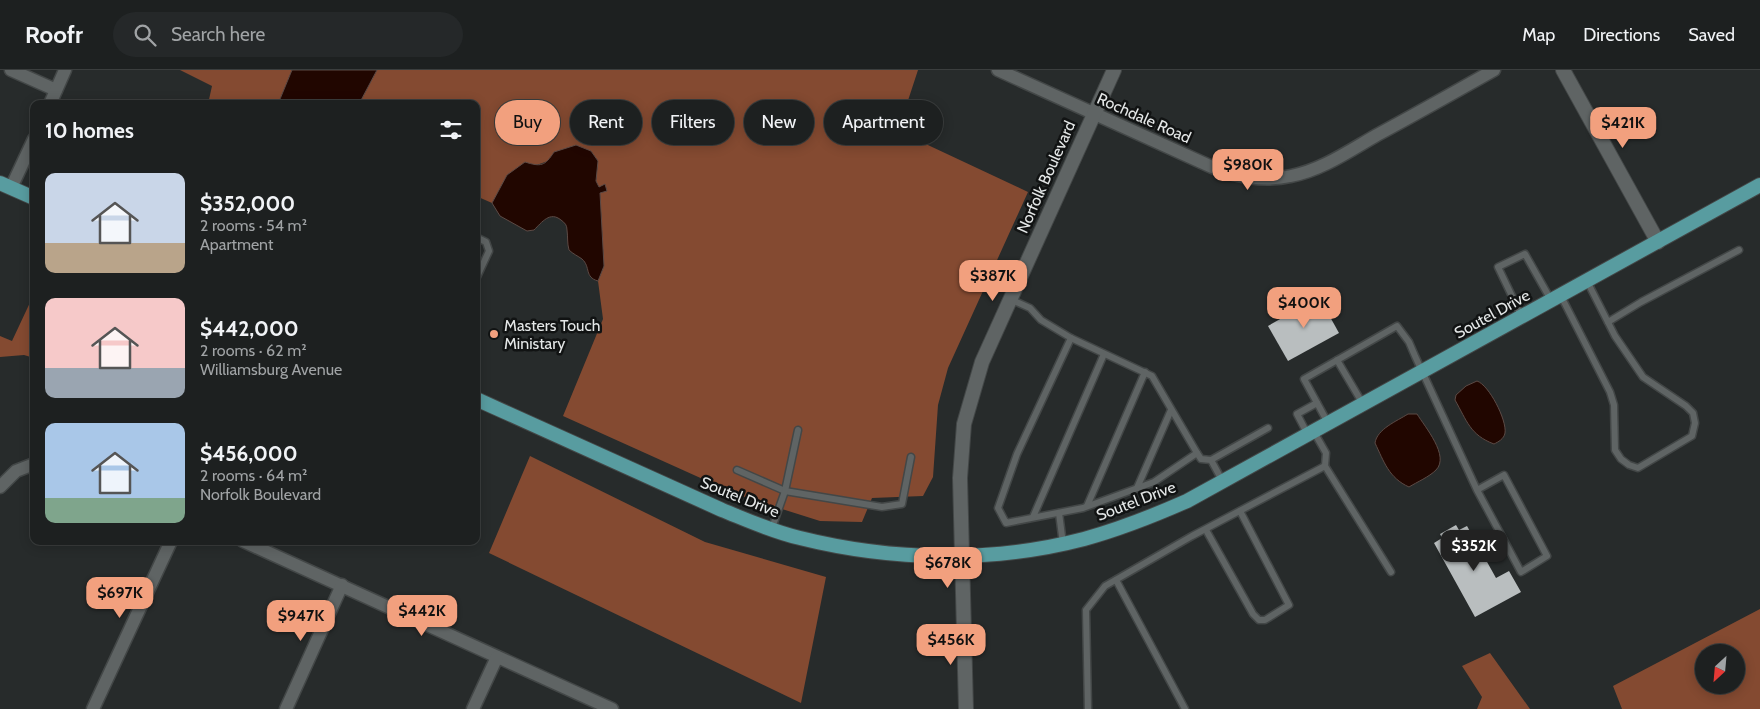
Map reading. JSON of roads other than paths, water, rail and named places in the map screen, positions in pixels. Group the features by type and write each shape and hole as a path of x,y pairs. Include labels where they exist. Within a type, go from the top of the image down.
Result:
{"main road":[{"name":"Soutel Drive","path":"480,401 752,523 798,538 857,550 911,556 1015,553 1063,544 1106,532 1147,518 1187,501 1760,185"},
{"path":"6,186 30,196"}],"street":[{"path":"11,70 56,90"},
{"path":"52,100 65,70"},
{"name":"Rochdale Road","path":"998,70 1212,167 1233,175 1253,178 1272,178 1299,174 1328,163 1494,70"},
{"name":"Norfolk Boulevard","path":"966,709 960,478 964,424 982,362 1114,70"},
{"path":"1562,70 1658,242"},
{"path":"6,186 30,146"},
{"path":"0,487 16,471 30,466"},
{"path":"93,709 169,545"},
{"path":"252,545 612,709"},
{"path":"286,709 342,585"},
{"path":"473,709 497,656"}],"lane":[{"path":"480,239 486,242 489,251 480,270"},
{"path":"1608,322 1739,250"},
{"path":"1522,317 1498,267 1525,254 1556,298 1610,392 1614,405 1616,450 1621,459 1629,465 1638,468 1692,436 1695,423 1693,413 1686,406 1643,377 1615,336 1587,281"},
{"path":"1010,299 1030,308 1040,320 1071,338 1152,376 1201,459 1211,460 1268,428"},
{"path":"1328,424 1304,378 1397,326 1408,342 1477,490 1521,572 1547,556 1504,475 1477,490"},
{"path":"1071,338 1017,454 998,508 1006,523 1087,506 1138,488 1154,482 1197,453"},
{"path":"1034,518 1104,354"},
{"path":"1336,360 1364,404"},
{"path":"1087,506 1145,372"},
{"path":"1317,403 1297,414 1326,453 1325,466 1391,572"},
{"path":"1138,488 1171,410"},
{"path":"772,528 785,491 798,430"},
{"path":"737,470 785,491 882,507 902,504 911,457"},
{"path":"1211,460 1223,482"},
{"path":"1088,709 1086,610 1105,586 1325,466"},
{"path":"1206,530 1253,614 1259,620 1265,620 1289,605 1240,511"},
{"path":"1059,513 1063,544"},
{"path":"1116,580 1186,709"}],"place":[{"name":"Masters Touch Ministary","path":"494,334"}]}
